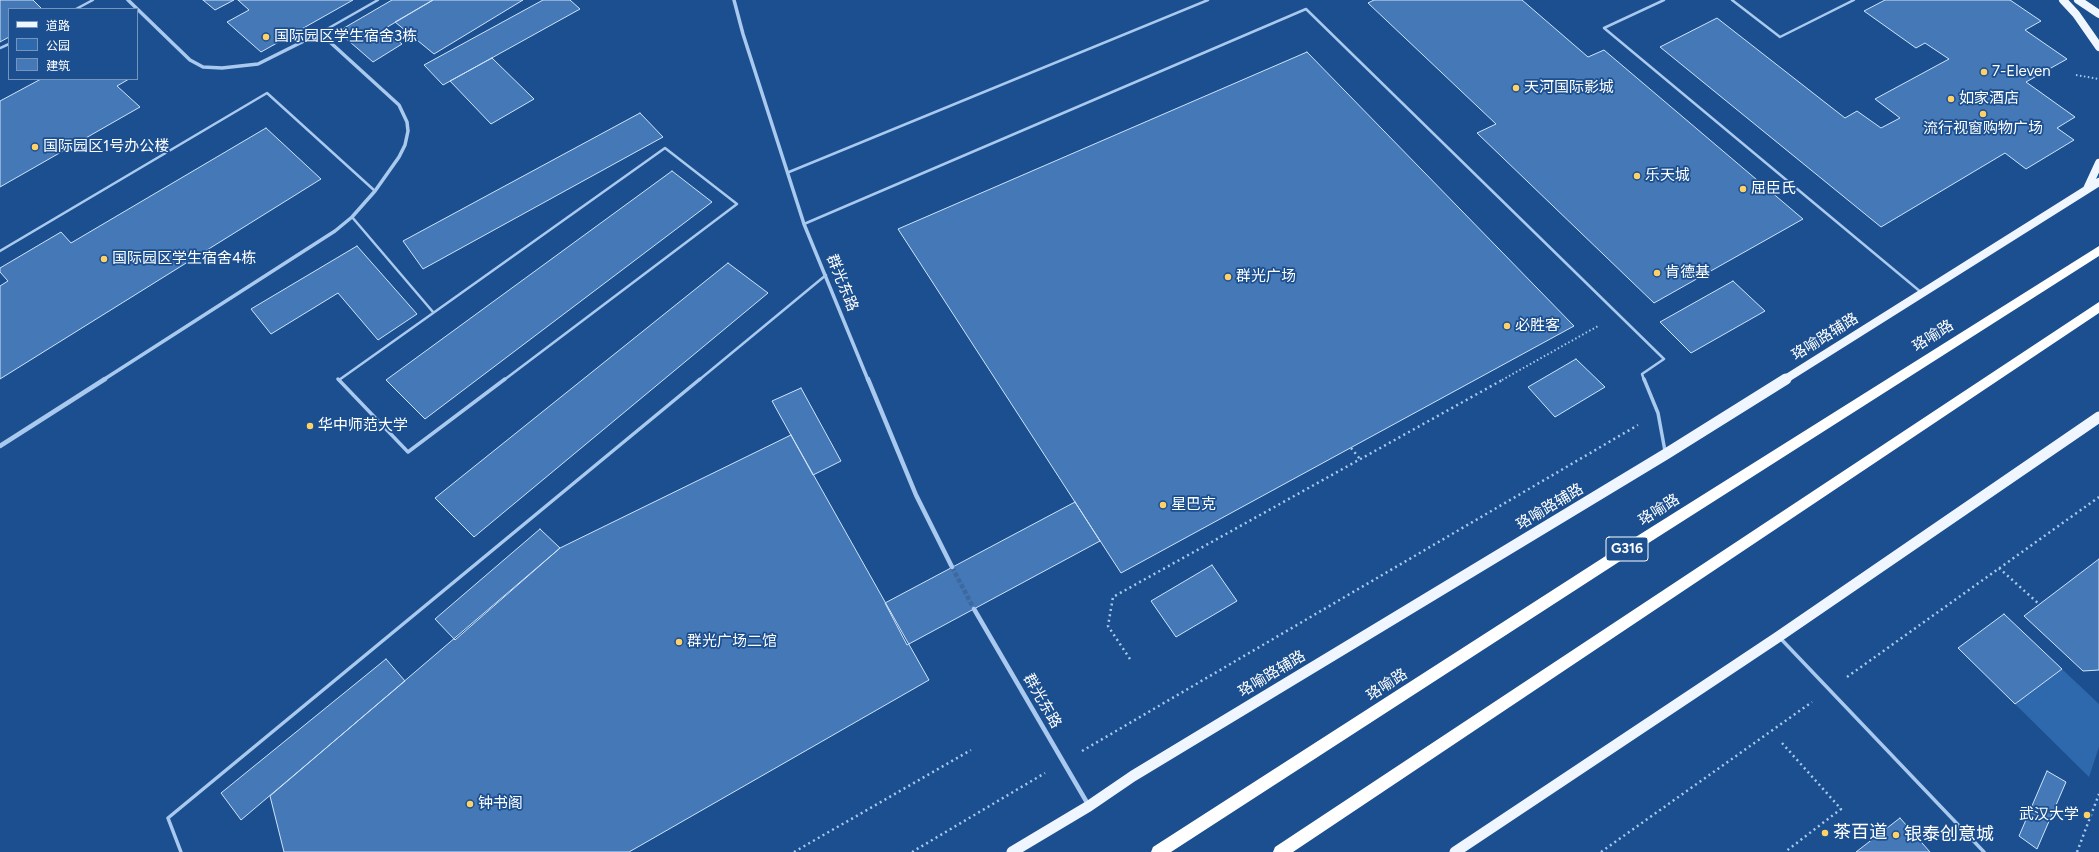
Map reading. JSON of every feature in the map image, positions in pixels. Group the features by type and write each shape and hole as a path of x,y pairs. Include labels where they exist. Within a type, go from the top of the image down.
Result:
{"highway":[{"name":"珞喻路","path":"1158,852 1620,554 2099,250"},
{"path":"1280,852 2099,307"}],"main road":[{"path":"2062,0 2076,14 2099,47"},
{"path":"2078,0 2099,14"},
{"path":"2087,189 2099,163"},
{"name":"珞喻路辅路","path":"1012,852 1089,806 1133,776 1666,454 1923,294 2099,182"},
{"path":"1455,852 1778,637 2099,417"}],"street":[{"path":"128,0 136,8"},
{"name":"群光东路","path":"734,0 743,34 789,172 804,224 916,495 952,567"},
{"path":"0,446 320,242 352,217 375,191 399,157 406,138 407,122 399,105 390,94 320,33 258,64 222,68 204,67 190,60 138,10"},
{"name":"群光东路","path":"974,609 1089,806"}],"lane":[{"path":"78,8 93,0"},
{"path":"320,33 378,0"},
{"path":"789,172 1208,0"},
{"path":"1664,0 1604,28 1923,294"},
{"path":"1732,0 1780,37 1854,0"},
{"path":"804,224 1306,9 1664,359 1642,374 1658,414 1666,454"},
{"path":"0,251 267,93 375,191"},
{"path":"665,148 737,204 408,452 338,379 433,312 665,148"},
{"path":"352,217 433,312"},
{"path":"181,852 168,818 826,275"},
{"path":"1778,637 1984,852"}],"path":[{"path":"2076,75 2099,79"},
{"path":"1130,659 1108,626 1113,597 1598,326"},
{"path":"912,852 1063,763 1107,734 1658,414"},
{"path":"1352,448 1360,459"},
{"path":"1601,852 2099,497"},
{"path":"1999,568 2039,604"},
{"path":"1782,743 1840,809 1785,852"},
{"path":"794,852 971,750"},
{"path":"2078,852 2099,794"}],"green space":[{"path":"2062,669 2099,704 2099,747 2089,777 2015,704"}],"building":[{"path":"0,0 33,0 41,8 8,8 8,38 0,42"},
{"path":"203,0 234,0 215,10"},
{"name":"国际园区学生宿舍3栋","path":"238,0 353,0 261,52 227,22 249,10"},
{"path":"392,0 433,0 384,29 402,44 373,62 342,35 344,28"},
{"path":"433,0 523,0 434,54 395,22"},
{"path":"543,0 570,0 580,9 443,85 424,65"},
{"name":"乐天城","path":"1374,0 1522,0 1588,57 1604,50 1803,219 1654,303 1477,133 1496,124 1368,3"},
{"name":"流行视窗购物广场","path":"1885,0 2010,0 2041,21 2025,30 2067,59 2026,82 2075,117 2057,128 2074,140 2026,169 2005,153 1881,227 1660,47 1717,18 1845,118 1857,111 1881,128 1900,118 1875,99 1949,59 1925,43 1916,48 1864,11"},
{"name":"群光广场","path":"1307,52 1574,326 1121,573 898,229"},
{"path":"492,58 534,99 491,124 450,81"},
{"name":"国际园区1号办公楼","path":"39,80 127,80 117,86 140,107 0,187 0,101"},
{"path":"640,113 663,137 423,269 403,241"},
{"name":"国际园区学生宿舍4栋","path":"266,128 321,179 0,379 0,286 8,281 0,272 0,268 61,232 71,243"},
{"path":"672,171 712,202 425,419 386,380"},
{"path":"357,246 417,314 378,340 338,293 271,334 251,309"},
{"path":"728,263 768,293 474,537 435,498"},
{"path":"1733,281 1765,311 1691,353 1660,322"},
{"path":"1576,359 1605,387 1555,417 1528,387"},
{"path":"801,388 841,461 813,475 772,401"},
{"name":"群光广场二馆","path":"791,435 929,680 629,852 284,852 270,796 560,548"},
{"path":"1075,502 1100,541 907,645 885,603"},
{"path":"540,529 560,548 455,640 435,619"},
{"path":"2099,559 2099,670 2083,671 2024,616"},
{"path":"1212,565 1237,601 1176,637 1151,601"},
{"path":"2004,614 2062,669 2015,704 1958,648"},
{"path":"386,659 405,681 241,820 221,793"},
{"path":"2047,771 2066,782 2037,849 2019,836"},
{"name":"银泰创意城","path":"1900,818 1930,852 1856,852"}],"tunnel":[{"path":"952,567 974,609"}],"place":[{"name":"国际园区学生宿舍3栋","path":"266,37"},
{"name":"7-Eleven","path":"1984,72"},
{"name":"天河国际影城","path":"1516,88"},
{"name":"如家酒店","path":"1951,99"},
{"name":"流行视窗购物广场","path":"1983,114"},
{"name":"国际园区1号办公楼","path":"35,147"},
{"name":"乐天城","path":"1637,176"},
{"name":"屈臣氏","path":"1743,189"},
{"name":"国际园区学生宿舍4栋","path":"104,259"},
{"name":"肯德基","path":"1657,273"},
{"name":"群光广场","path":"1228,277"},
{"name":"必胜客","path":"1507,326"},
{"name":"华中师范大学","path":"310,426"},
{"name":"星巴克","path":"1163,505"},
{"name":"群光广场二馆","path":"679,642"},
{"name":"钟书阁","path":"470,804"},
{"name":"武汉大学","path":"2087,815"},
{"name":"茶百道","path":"1825,833"},
{"name":"银泰创意城","path":"1896,835"}]}
